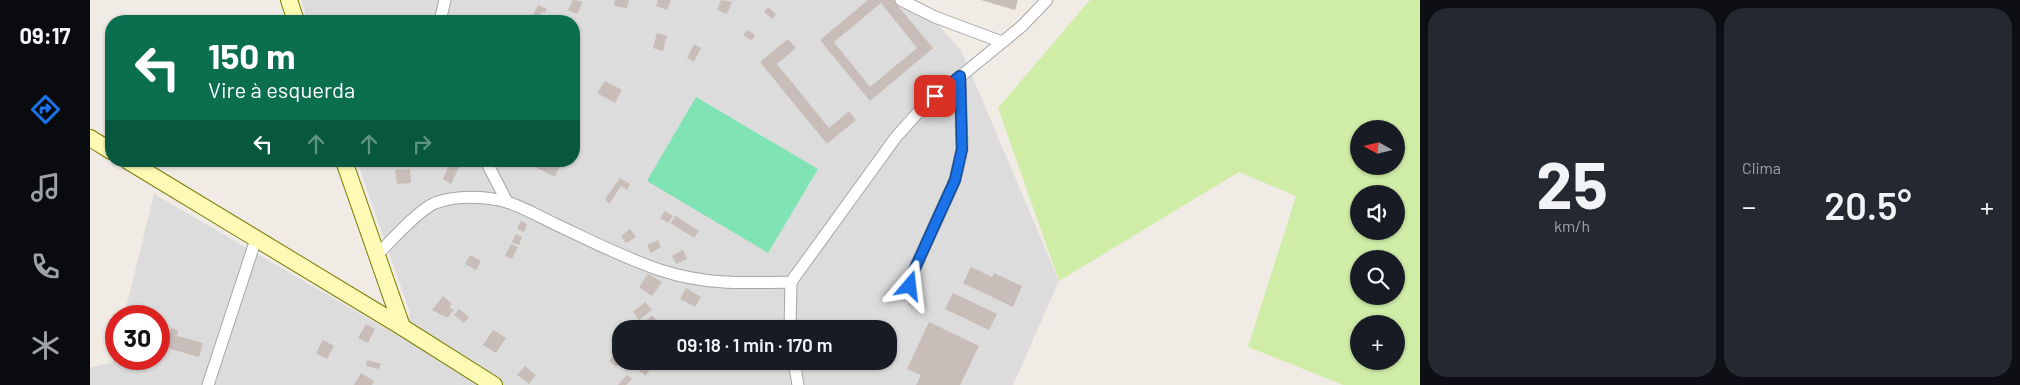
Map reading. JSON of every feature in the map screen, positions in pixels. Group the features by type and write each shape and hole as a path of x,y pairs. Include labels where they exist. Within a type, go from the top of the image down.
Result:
{"street":[{"path":"289,0 294,15"},
{"path":"441,15 445,0"},
{"path":"902,0 936,17 1002,42"},
{"path":"790,320 791,282 896,137 923,107 1022,26 1047,0"},
{"path":"914,300 910,286 911,277 955,180 962,149 960,76"},
{"path":"90,138 105,147"},
{"path":"138,167 402,327 492,385"},
{"path":"346,167 402,327"},
{"path":"489,167 507,202"},
{"path":"376,256 419,214 433,204 449,199 480,198 507,202 660,270 698,280 730,284 791,282"},
{"path":"208,385 256,239"},
{"path":"796,370 798,385"}],"shaded area":[{"path":"301,0 915,0 961,50 1059,281 1013,385 90,385 90,368 105,364 105,370 170,370 170,305 127,305 154,194 402,338 410,313 359,167 580,167 580,15 306,15"}],"green space":[{"path":"1090,0 1420,0 1420,385 1343,385 1248,347 1296,196 1239,172 1059,281 998,108"},
{"path":"696,97 818,169 768,253 647,181"}],"building":[{"path":"573,0 583,2 577,14 568,10"},
{"path":"615,0 629,0 627,8 614,6"},
{"path":"658,0 671,0 667,10 656,6"},
{"path":"721,0 732,2 727,14 717,10"},
{"path":"868,0 893,0 933,48 870,101 820,40","holes":["881,3 917,48 870,87 834,42"]},
{"path":"981,0 1018,0 1015,10"},
{"path":"538,5 547,9 545,13 542,12 540,15 533,15"},
{"path":"768,7 776,14 772,19 764,12"},
{"path":"747,30 755,35 752,41 743,35"},
{"path":"657,33 667,36 663,51 653,48"},
{"path":"788,39 796,48 777,64 829,128 849,111 856,120 827,144 760,62"},
{"path":"694,44 701,48 694,62 687,58"},
{"path":"605,81 622,90 615,103 597,93"},
{"path":"448,167 459,167 451,184 443,179"},
{"path":"535,167 559,167 555,177"},
{"path":"410,169 411,183 397,184 395,170"},
{"path":"620,178 630,184 627,190 621,186 609,204 605,199"},
{"path":"665,211 673,216 668,223 660,218"},
{"path":"676,216 699,231 694,238 670,223"},
{"path":"521,221 527,224 524,232 517,229"},
{"path":"630,229 636,237 626,243 621,236"},
{"path":"516,234 522,237 519,245 512,242"},
{"path":"658,240 661,247 651,253 647,245"},
{"path":"511,244 518,247 512,259 505,256"},
{"path":"683,250 687,259 676,264 672,256"},
{"path":"470,255 481,261 476,270 465,264"},
{"path":"971,267 992,277 994,273 1022,286 1013,307 963,283"},
{"path":"648,274 662,282 652,296 639,287"},
{"path":"686,288 701,297 695,307 680,299"},
{"path":"953,293 997,314 989,330 945,309"},
{"path":"443,296 452,304 449,307 454,310 447,318 432,310"},
{"path":"645,302 652,310 639,320 633,312"},
{"path":"459,309 469,317 464,323 454,315"},
{"path":"652,315 656,320 646,320"},
{"path":"929,322 979,346 960,385 916,385 921,375 907,369"},
{"path":"366,324 375,329 368,343 358,338"},
{"path":"171,328 178,330 177,336 203,343 199,357 170,349"},
{"path":"493,330 506,338 496,353 483,345"},
{"path":"323,340 334,346 327,359 316,353"},
{"path":"367,360 381,364 379,369 366,366"},
{"path":"525,366 536,375 529,384 517,375"},
{"path":"638,370 649,370 646,376"},
{"path":"361,373 374,381 372,385 354,385"},
{"path":"627,375 632,379 626,385 618,385"}],"route":[{"path":"910,286 911,277 955,180 962,149 960,76 935,96"}]}
